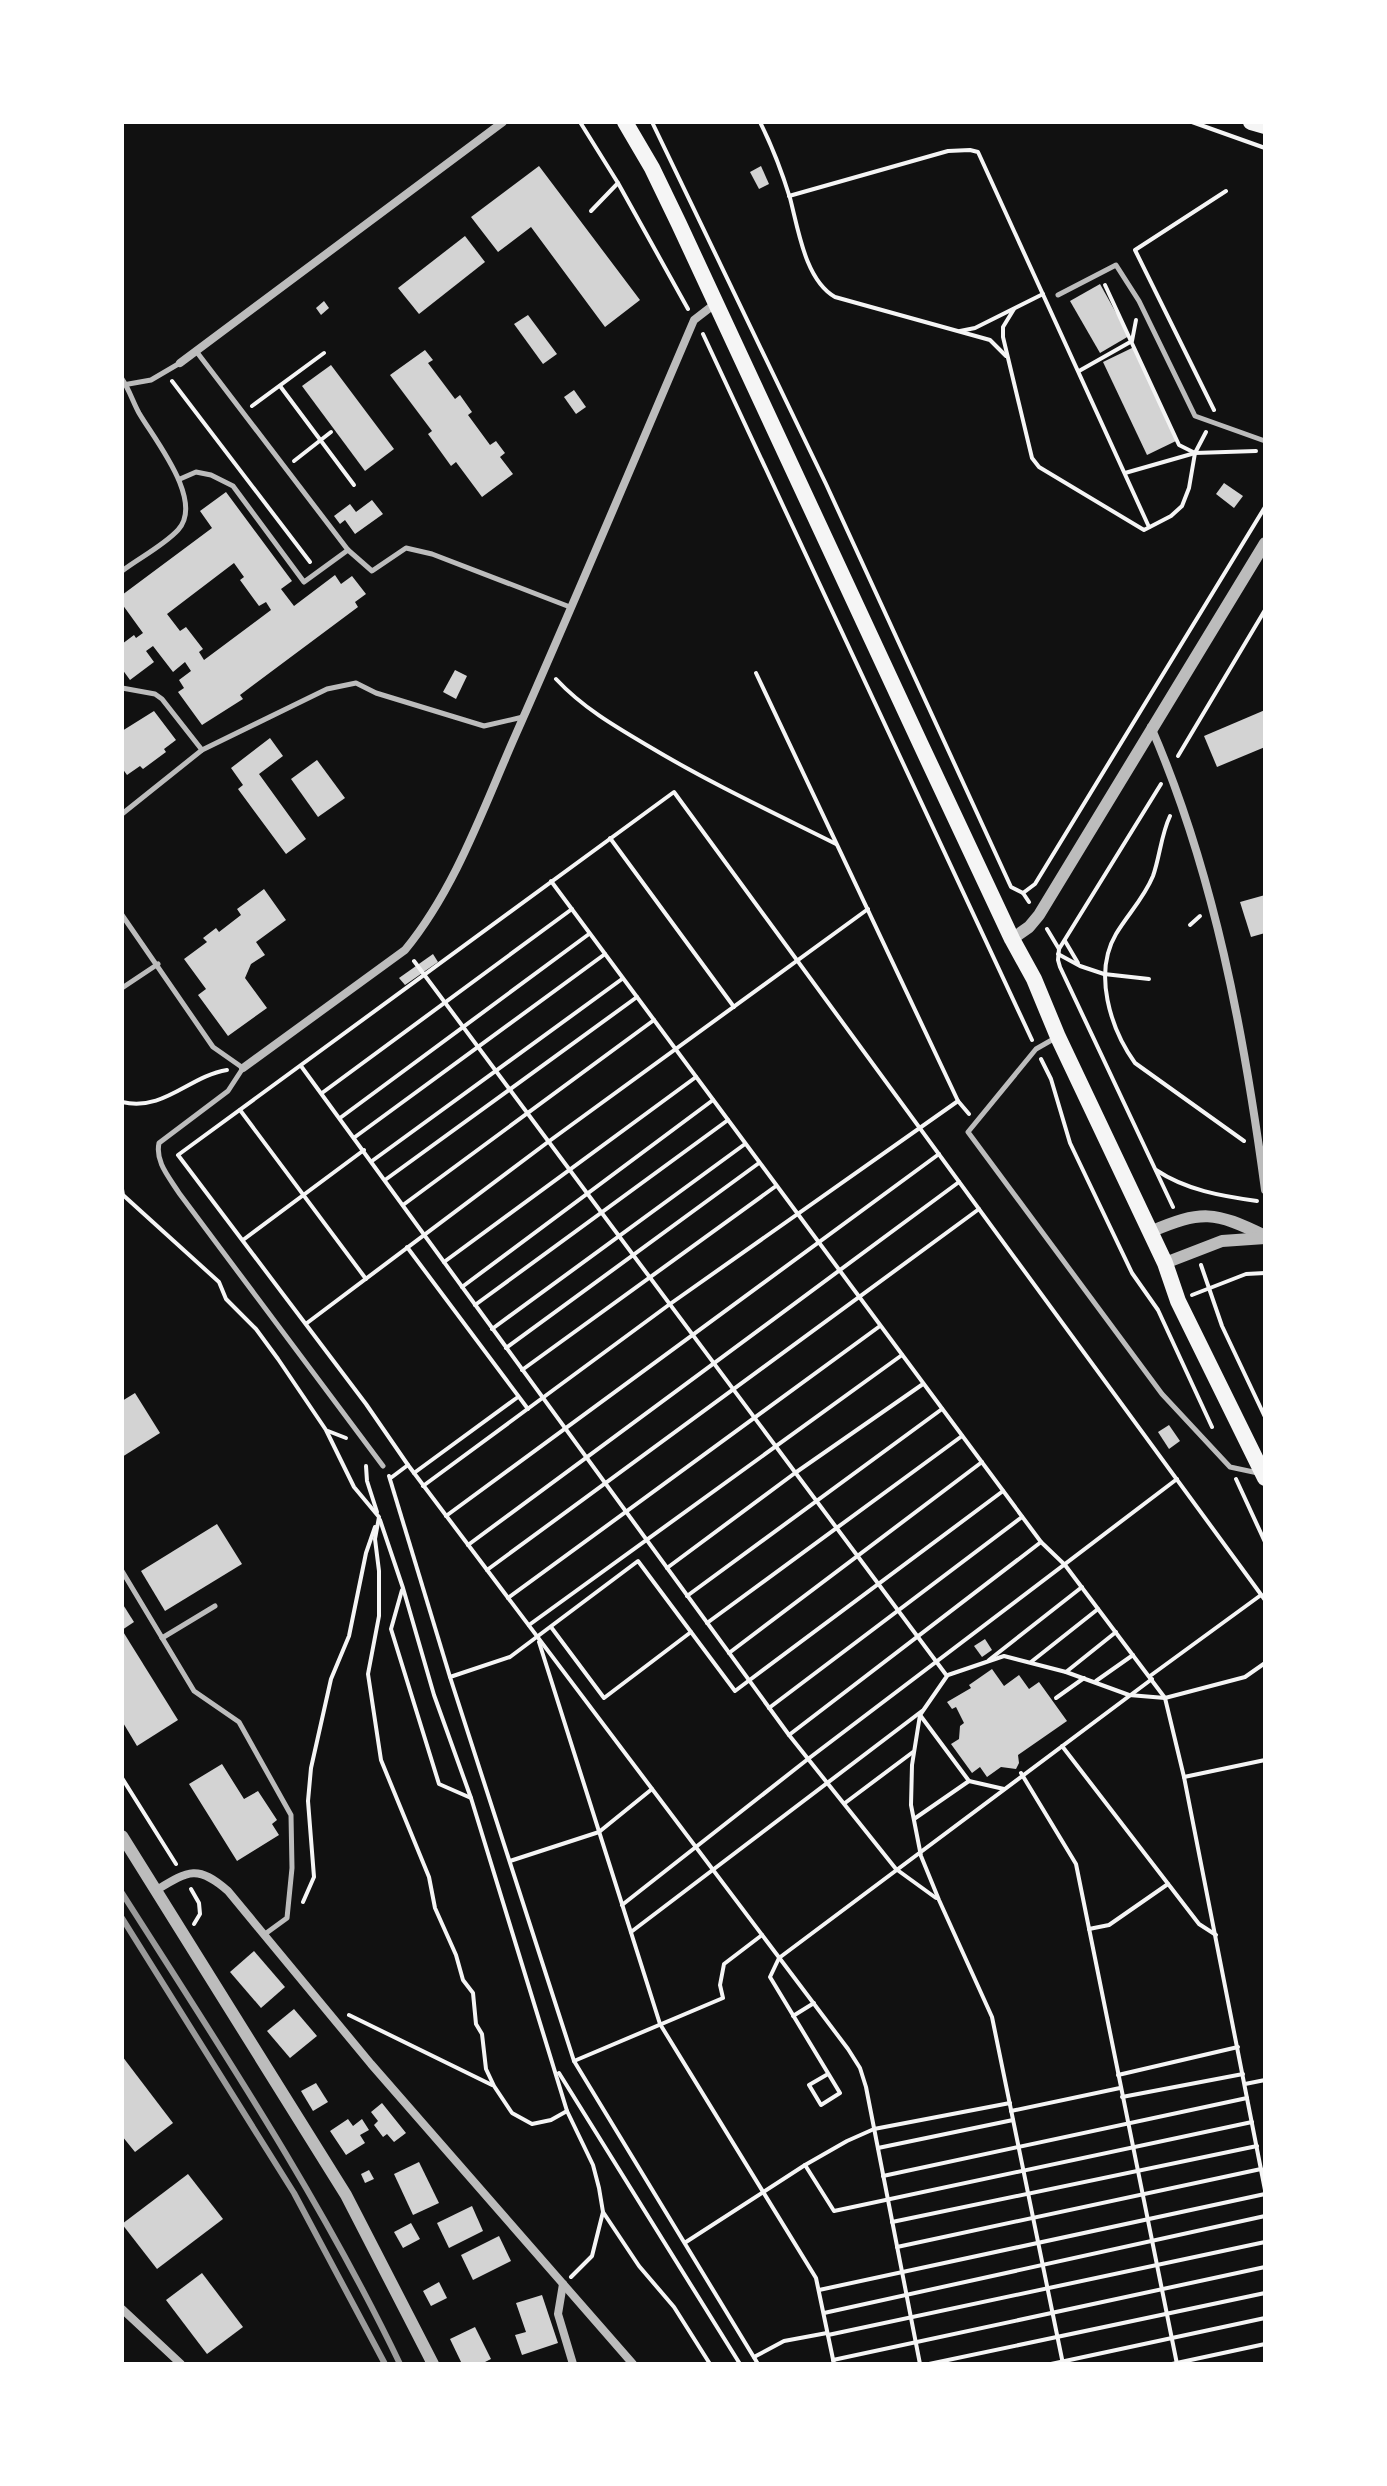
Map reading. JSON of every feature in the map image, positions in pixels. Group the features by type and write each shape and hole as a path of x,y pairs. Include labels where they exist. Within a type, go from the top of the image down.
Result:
{"main road":[{"path":"625,122 652,168 716,303 1012,939 1034,979 1058,1037 1165,1263 1178,1301 1264,1476"},
{"path":"1251,122 1265,126"}],"street":[{"path":"180,363 503,122"},
{"path":"243,1068 405,950 420,929 459,862 546,668 694,320 716,303"},
{"path":"1012,939 1039,915 1265,543"},
{"path":"1151,727 1178,795 1201,870 1236,1011 1265,1190"},
{"path":"1150,1232 1180,1219 1202,1214 1221,1217 1265,1237"},
{"path":"1165,1263 1222,1241 1265,1237"},
{"path":"122,1836 346,2195 433,2364"},
{"path":"155,1891 187,1873 203,1873 228,1891 633,2364"},
{"path":"563,2284 558,2314 573,2364"},
{"path":"122,2309 181,2364"}],"lane":[{"path":"1058,295 1116,265 1139,301 1195,416 1265,441"},
{"path":"196,351 348,550 372,571 406,548 570,607"},
{"path":"122,571 179,529 185,518 180,479 123,383 151,380 180,363"},
{"path":"180,479 196,472 211,475 233,486 304,582 348,550"},
{"path":"122,814 202,750 327,689 356,683 376,693 484,726 523,717"},
{"path":"122,688 155,694 162,699 202,750"},
{"path":"122,915 213,1047 243,1068 228,1091 159,1143 157,1151 161,1164 179,1193 383,1466"},
{"path":"122,988 158,964"},
{"path":"1058,1037 1036,1049 968,1132 1162,1394 1230,1467 1264,1476"},
{"path":"122,1571 194,1691 239,1722 291,1815 292,1868 287,1918 265,1934"},
{"path":"162,1638 215,1606"}],"path":[{"path":"580,122 618,183 717,361 1051,1079 1070,1143 1132,1273 1158,1310 1217,1439"},
{"path":"652,122 826,484 1011,887 1023,893 1059,949 1060,967 1180,1219"},
{"path":"760,122 789,196 802,250 826,292 990,340 1006,354 1010,363"},
{"path":"1192,122 1265,148"},
{"path":"789,196 948,151 978,152 1149,527"},
{"path":"591,211 618,183"},
{"path":"1014,309 1003,327 1028,449 1039,467 1144,530 1171,516 1182,506 1189,488 1195,453 1216,414 1135,250 1226,191"},
{"path":"1099,274 1179,445 1195,453"},
{"path":"1132,341 1139,301 1157,292"},
{"path":"958,331 975,328 1043,294"},
{"path":"1079,371 1132,341"},
{"path":"244,413 324,353"},
{"path":"166,373 318,573"},
{"path":"280,386 354,485"},
{"path":"285,467 331,432"},
{"path":"1125,473 1195,453 1265,451"},
{"path":"1023,893 1035,884 1265,507"},
{"path":"546,668 572,696 601,718 691,771 838,845"},
{"path":"756,673 958,1101 976,1122"},
{"path":"828,2074 809,2085 821,2105 840,2093 770,1977 779,1958 1151,1678 1263,1598 674,792 178,1155 306,1324 413,1474 538,1636 712,1869 779,1958 814,2003 860,2068 920,2364"},
{"path":"1178,795 1152,876 1114,938 1104,974 1110,1014 1124,1048 1135,1063 1230,1131"},
{"path":"610,838 734,1007"},
{"path":"551,881 1022,1517 1041,1542 1065,1565 1165,1698 1184,1777 1257,2146 1265,2192 819,2290"},
{"path":"321,1093 572,909"},
{"path":"306,1324 548,1142 868,909"},
{"path":"340,1118 590,933"},
{"path":"1065,941 1080,966"},
{"path":"405,950 947,1676"},
{"path":"355,1137 605,954"},
{"path":"1058,954 1104,974 1149,979"},
{"path":"372,1161 623,978"},
{"path":"385,1180 637,997"},
{"path":"403,1205 654,1020"},
{"path":"301,1066 789,1735 896,1869 939,1900"},
{"path":"122,1102 145,1105 164,1100 215,1072 243,1068"},
{"path":"444,1262 696,1077"},
{"path":"462,1287 713,1100"},
{"path":"423,1486 670,1304 958,1101"},
{"path":"240,1110 366,1279"},
{"path":"475,1305 728,1120"},
{"path":"492,1329 745,1144"},
{"path":"243,1240 364,1150"},
{"path":"446,1516 939,1154"},
{"path":"506,1348 759,1163"},
{"path":"1154,1169 1176,1183 1227,1198 1265,1203"},
{"path":"468,1545 959,1182"},
{"path":"522,1370 776,1186"},
{"path":"122,1189 123,1195 219,1282 226,1299 256,1329 326,1430 354,1487 379,1517"},
{"path":"487,1570 979,1209"},
{"path":"407,1247 528,1410"},
{"path":"1195,1250 1222,1326 1265,1417"},
{"path":"1210,1287 1246,1274 1265,1273"},
{"path":"508,1598 880,1326"},
{"path":"529,1625 902,1355"},
{"path":"667,1568 795,1473 923,1384"},
{"path":"413,1474 518,1397"},
{"path":"687,1596 942,1409"},
{"path":"707,1623 962,1436"},
{"path":"370,1448 366,1465 367,1481 434,1695 471,1798 567,2111 593,2165 603,2212 639,2266 674,2307 710,2364"},
{"path":"729,1653 982,1462"},
{"path":"408,1465 390,1478 450,1677 574,2061 758,2364"},
{"path":"1230,1467 1265,1542"},
{"path":"622,1905 808,1759 1177,1479"},
{"path":"450,1677 510,1657 638,1561 735,1691 1003,1491"},
{"path":"301,1910 314,1877 308,1801 311,1768 331,1679 349,1636 366,1553 379,1517"},
{"path":"379,1517 375,1539 379,1616 368,1674 381,1760 429,1877 435,1908 456,1955 463,1980 473,1993 486,2069 494,2086 512,2113 532,2124 551,2120 567,2111"},
{"path":"769,1708 1022,1517"},
{"path":"789,1735 1041,1542"},
{"path":"988,1662 1082,1587"},
{"path":"403,1588 391,1629 439,1784 471,1798"},
{"path":"1030,1663 1098,1609"},
{"path":"550,1626 604,1698 691,1632"},
{"path":"1066,1672 1116,1632"},
{"path":"538,1636 660,2024 816,2278 833,2362 1265,2267"},
{"path":"1095,1682 1133,1655"},
{"path":"1063,2363 992,2017 939,1900 921,1852 911,1805 920,1715 947,1676 1004,1656 1066,1672 1129,1695 1165,1698 1245,1677 1265,1663"},
{"path":"1056,1698 1084,1678"},
{"path":"631,1932 924,1709"},
{"path":"920,1715 969,1781 1005,1789"},
{"path":"1062,1746 1199,1924 1216,1935"},
{"path":"845,1803 914,1752"},
{"path":"1184,1777 1265,1760"},
{"path":"1022,1774 1076,1864 1175,2364 1265,2344"},
{"path":"122,1778 177,1865"},
{"path":"914,1819 969,1781"},
{"path":"510,1861 599,1832 652,1789"},
{"path":"1089,1929 1109,1925 1168,1884"},
{"path":"181,1932 196,1922 200,1914 199,1903 190,1888"},
{"path":"574,2061 723,1998 720,1985 724,1964 762,1935"},
{"path":"319,2000 494,2086"},
{"path":"793,2016 814,2003"},
{"path":"1118,2075 1238,2047"},
{"path":"555,2067 740,2364"},
{"path":"1122,2097 1243,2074"},
{"path":"1245,2084 1265,2080"},
{"path":"1011,2111 1120,2088"},
{"path":"883,2176 1247,2098"},
{"path":"685,2242 805,2165 874,2129 1010,2103"},
{"path":"878,2148 1013,2120"},
{"path":"805,2165 834,2211 1252,2122"},
{"path":"892,2222 1257,2146"},
{"path":"897,2247 1261,2169"},
{"path":"563,2284 592,2256 603,2212"},
{"path":"824,2313 1265,2216"},
{"path":"754,2357 784,2341 911,2318 1265,2242"},
{"path":"929,2364 1265,2293"},
{"path":"1051,2364 1265,2318"}],"building":[{"path":"539,166 640,300 605,327 531,227 498,252 471,217"},
{"path":"761,166 769,184 759,189 750,172"},
{"path":"465,236 485,262 419,314 398,288"},
{"path":"1100,284 1129,336 1100,353 1070,301"},
{"path":"324,301 329,308 321,315 316,308"},
{"path":"528,315 557,354 543,364 514,324"},
{"path":"1134,347 1178,440 1147,455 1103,362"},
{"path":"425,350 433,360 428,363 455,399 460,395 472,412 468,415 490,445 496,441 505,453 500,457 513,474 482,497 456,462 451,466 428,434 432,431 390,375"},
{"path":"331,365 394,449 365,471 302,386"},
{"path":"574,390 586,407 576,414 564,397"},
{"path":"1224,483 1243,496 1234,508 1216,494"},
{"path":"226,492 292,581 281,589 294,606 335,575 341,584 352,576 366,594 355,602 358,607 240,695 243,699 202,725 178,692 184,688 179,680 191,671 185,662 173,672 153,646 146,651 154,662 130,680 122,669 122,644 134,635 136,638 143,633 122,604 122,595 212,528 200,511","holes":["234,563 244,577 240,580 259,606 266,602 271,610 204,660 199,652 203,649 186,627 180,631 167,614"]},
{"path":"372,500 383,514 355,534 345,520 340,524 334,516 350,504 356,512"},
{"path":"455,670 467,676 456,699 443,692"},
{"path":"1265,710 1265,747 1217,767 1204,736"},
{"path":"154,711 176,740 164,749 166,752 143,769 140,766 127,775 122,768 122,731"},
{"path":"270,738 283,756 259,774 306,839 286,854 238,789 243,785 231,768"},
{"path":"317,760 345,798 318,817 291,779"},
{"path":"264,889 286,920 256,942 265,955 251,964 245,978 267,1008 228,1036 198,995 206,989 184,959 207,942 203,938 216,928 219,932 241,915 237,909"},
{"path":"1265,895 1265,933 1251,937 1240,902"},
{"path":"433,954 438,962 405,985 399,978"},
{"path":"135,1393 160,1433 122,1457 122,1401"},
{"path":"1169,1425 1180,1441 1169,1449 1158,1432"},
{"path":"217,1524 242,1564 165,1611 141,1571"},
{"path":"122,1603 134,1622 122,1630"},
{"path":"122,1630 178,1720 137,1746 122,1721"},
{"path":"985,1639 992,1650 982,1657 974,1646"},
{"path":"992,1669 1004,1686 1019,1675 1029,1689 1039,1682 1067,1721 1018,1755 1016,1769 1001,1767 987,1777 980,1767 972,1773 951,1744 959,1739 960,1726 964,1723 956,1707 952,1709 947,1702 971,1688 969,1685"},
{"path":"222,1764 244,1799 258,1791 277,1820 272,1824 279,1835 237,1861 189,1784"},
{"path":"254,1951 285,1987 261,2008 230,1972"},
{"path":"294,2009 317,2036 290,2058 267,2031"},
{"path":"122,2056 173,2123 135,2152 122,2136"},
{"path":"316,2083 328,2102 313,2111 301,2091"},
{"path":"382,2103 406,2133 394,2142 387,2134 383,2137 374,2125 378,2121 371,2112"},
{"path":"348,2119 353,2126 362,2119 369,2130 360,2135 365,2143 346,2155 330,2131"},
{"path":"419,2162 439,2203 413,2215 394,2174"},
{"path":"369,2170 374,2179 365,2183 361,2174"},
{"path":"188,2174 223,2219 157,2269 122,2224"},
{"path":"472,2206 483,2231 449,2248 437,2223"},
{"path":"411,2223 420,2239 403,2248 394,2232"},
{"path":"499,2236 511,2261 473,2280 461,2255"},
{"path":"202,2273 243,2327 207,2354 166,2300"},
{"path":"439,2282 447,2298 431,2306 423,2291"},
{"path":"542,2295 558,2343 522,2355 515,2335 526,2332 516,2303"},
{"path":"475,2327 491,2359 481,2364 462,2364 450,2339"}],"railway":[{"path":"122,1893 303,2183 400,2364"},
{"path":"122,1918 294,2193 385,2364"}]}
